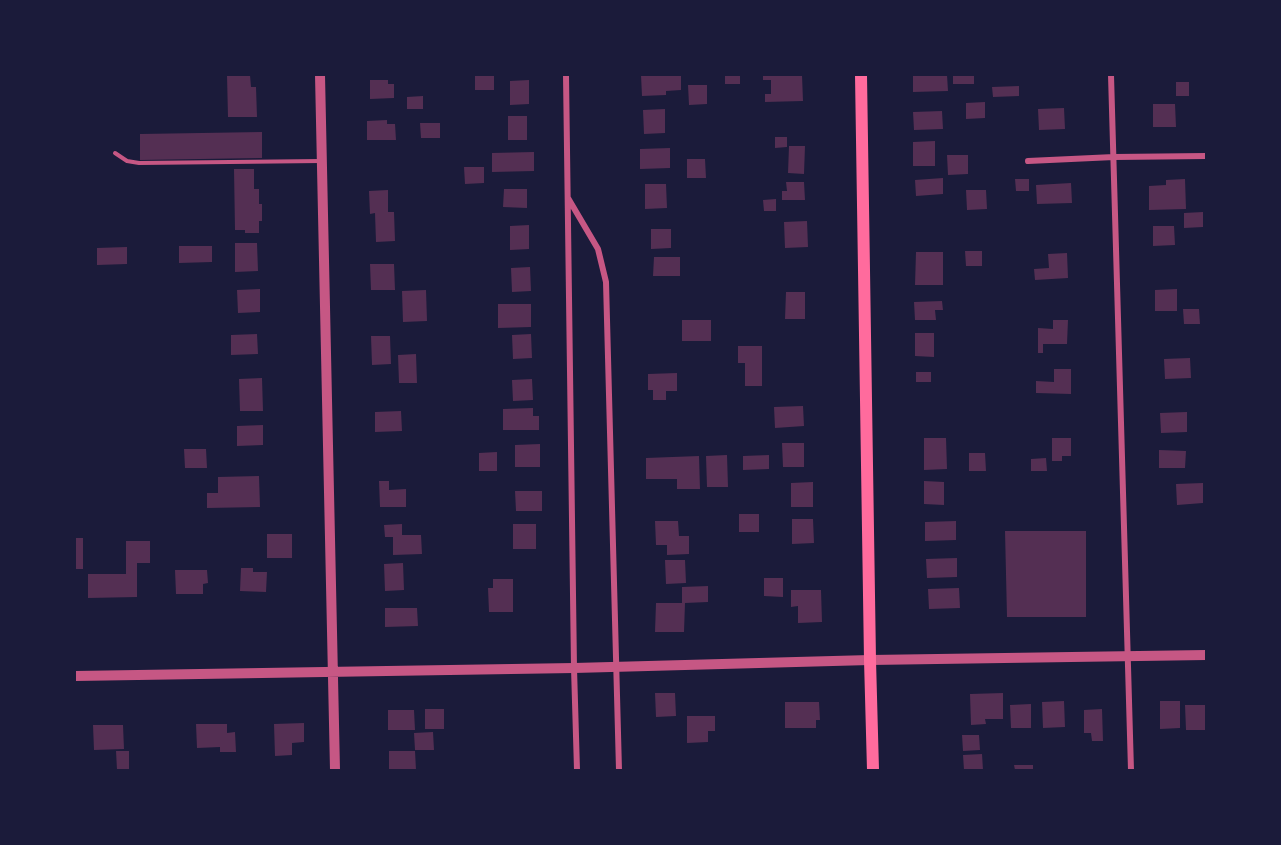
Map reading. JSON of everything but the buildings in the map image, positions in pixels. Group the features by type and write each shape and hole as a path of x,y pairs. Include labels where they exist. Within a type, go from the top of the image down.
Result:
{"main road":[{"path":"861,75 873,770"}],"street":[{"path":"320,75 335,770"},
{"path":"566,75 577,770"},
{"path":"1111,75 1131,770"},
{"path":"1028,161 1206,156"},
{"path":"567,198 597,249 606,282 619,770"},
{"path":"75,676 1206,655"}],"lane":[{"path":"115,153 127,161 139,163 322,161"}]}
